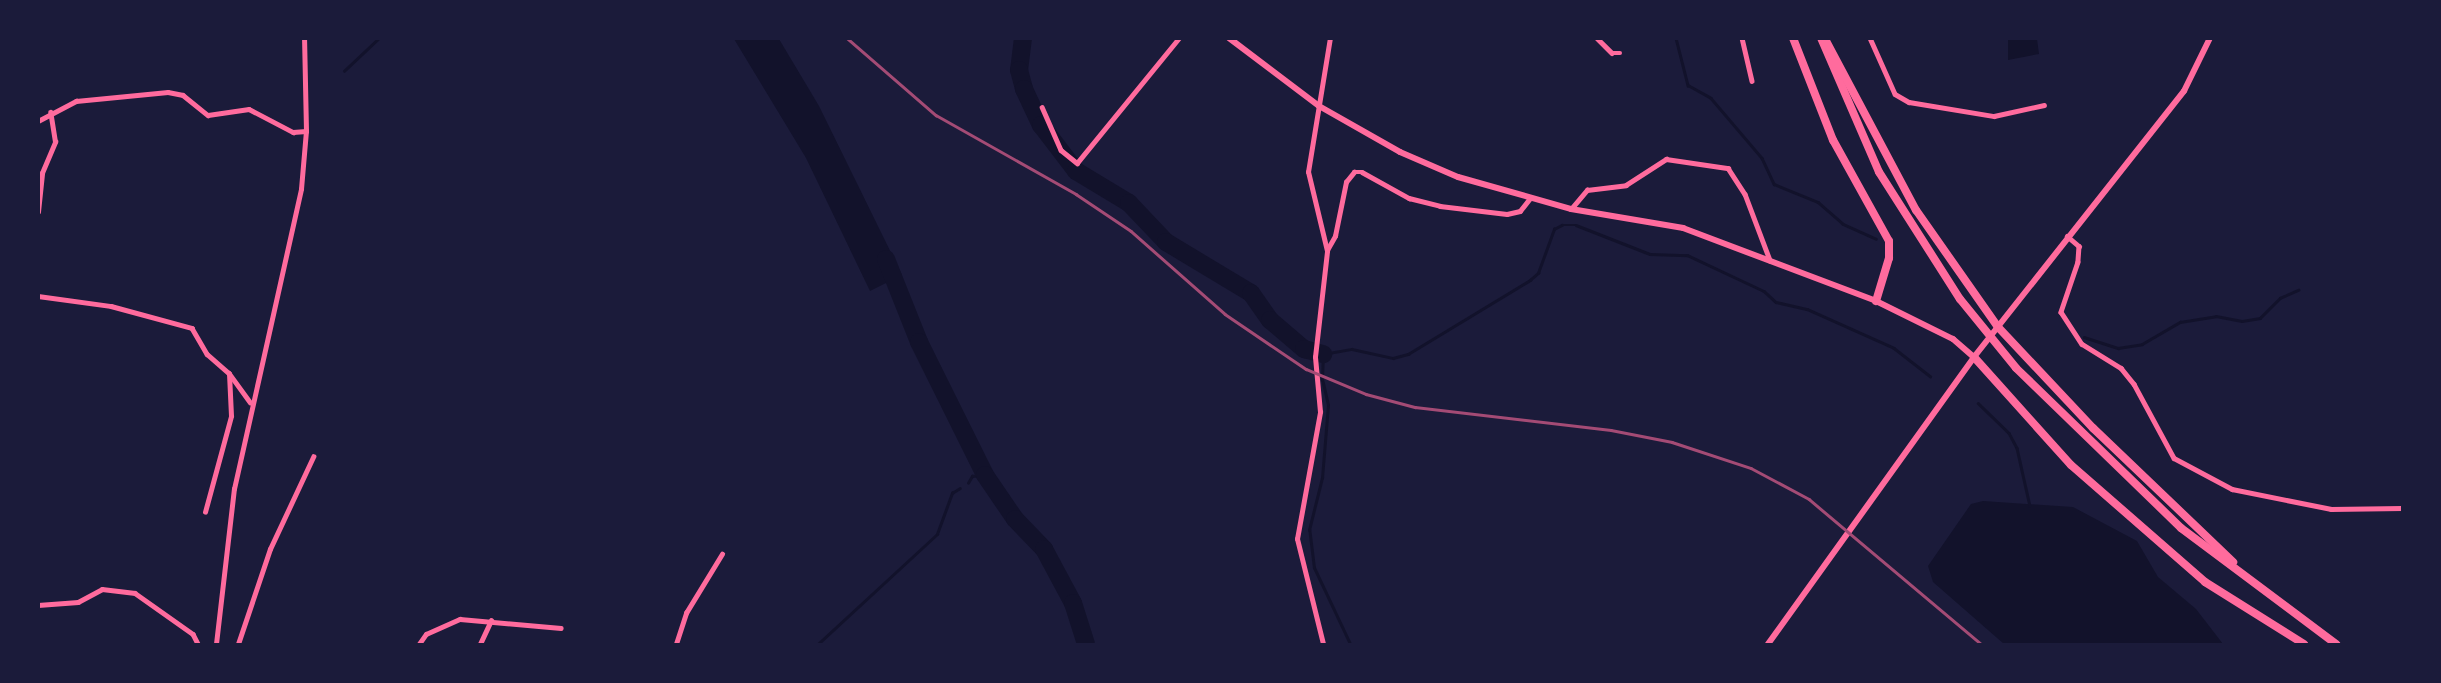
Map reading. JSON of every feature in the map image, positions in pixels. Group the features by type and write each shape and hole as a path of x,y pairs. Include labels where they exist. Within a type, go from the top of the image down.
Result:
{"highway":[{"path":"1793,38 1833,140 1889,241 1889,258 1876,301"},
{"path":"1823,38 1879,172 1960,299 2016,368 2181,528 2336,645"},
{"path":"1823,38 1916,210 1998,327 2093,428 2200,526 2247,577"},
{"path":"1974,357 2071,465 2195,573 2256,618 2304,645"}],"street":[{"path":"216,645 234,489 251,403 269,345 301,189 306,131 304,38"},
{"path":"1042,107 1061,150 1077,163 1179,38"},
{"path":"1229,38 1319,106 1400,152 1458,177 1571,209 1683,228 1876,301 1953,339 1974,357"},
{"path":"1323,645 1297,539 1320,412 1315,357 1326,251 1308,172 1330,38"},
{"path":"1597,38 1612,52 1620,53"},
{"path":"1742,38 1752,81"},
{"path":"1870,38 1895,94 1909,102 1994,116 2044,105"},
{"path":"1768,645 1974,357 2066,235 2184,91 2210,38"},
{"path":"38,121 50,112 76,101 168,92 183,95 208,115 249,109 293,132 306,131"},
{"path":"38,212 42,173 55,142 50,112"},
{"path":"1571,209 1587,190 1626,185 1666,159 1728,168 1745,194 1770,261"},
{"path":"1326,251 1335,236 1346,182 1354,172 1362,172 1409,198 1440,206 1507,214 1520,211 1530,198"},
{"path":"2066,235 2079,246 2061,312 2082,344 2121,368 2134,384 2174,458 2232,489 2331,509 2403,508"},
{"path":"38,296 111,306 181,322 192,328 207,354 229,373 251,403"},
{"path":"205,512 231,416 229,373"},
{"path":"239,645 270,549 313,457"},
{"path":"676,645 686,613 722,554"},
{"path":"38,605 78,603 102,589 135,593 193,634 198,645"},
{"path":"419,645 426,634 460,619 561,628"},
{"path":"480,645 491,620"}],"shaded area":[{"path":"734,39 779,39 819,106 902,275 870,291 806,158"},
{"path":"2008,39 2037,39 2039,54 2008,60"},
{"path":"1983,501 2073,507 2137,541 2158,577 2196,609 2223,644 2004,644 1933,582 1928,566 1971,504"}],"waterway":[{"path":"344,71 379,38"},
{"path":"1023,38 1019,70 1024,89 1041,125 1076,171 1129,203 1166,242 1251,293 1270,320 1304,349 1323,354"},
{"path":"1676,38 1688,85 1711,98 1762,158 1774,184 1818,202 1843,224 1876,239"},
{"path":"1350,644 1314,568 1309,530 1322,478 1328,405 1322,380 1323,354 1352,349 1393,358 1408,354 1530,280 1538,273 1554,229 1562,225 1576,225 1650,254 1687,255 1764,291 1776,302 1807,309 1894,348 1930,376"},
{"path":"886,259 919,342 985,475 1015,519 1044,549 1073,603 1086,644"},
{"path":"2084,337 2118,348 2142,344 2180,322 2216,316 2242,321 2260,318 2280,298 2298,290"},
{"path":"1978,403 2009,433 2017,448 2030,506"},
{"path":"968,483 972,476 985,475"},
{"path":"818,644 937,534 952,493 960,488"}],"railway":[{"path":"847,38 936,115 1076,194 1131,231 1225,314 1306,369 1366,394 1415,407 1611,430 1672,442 1751,468 1809,499 1981,644"}]}
